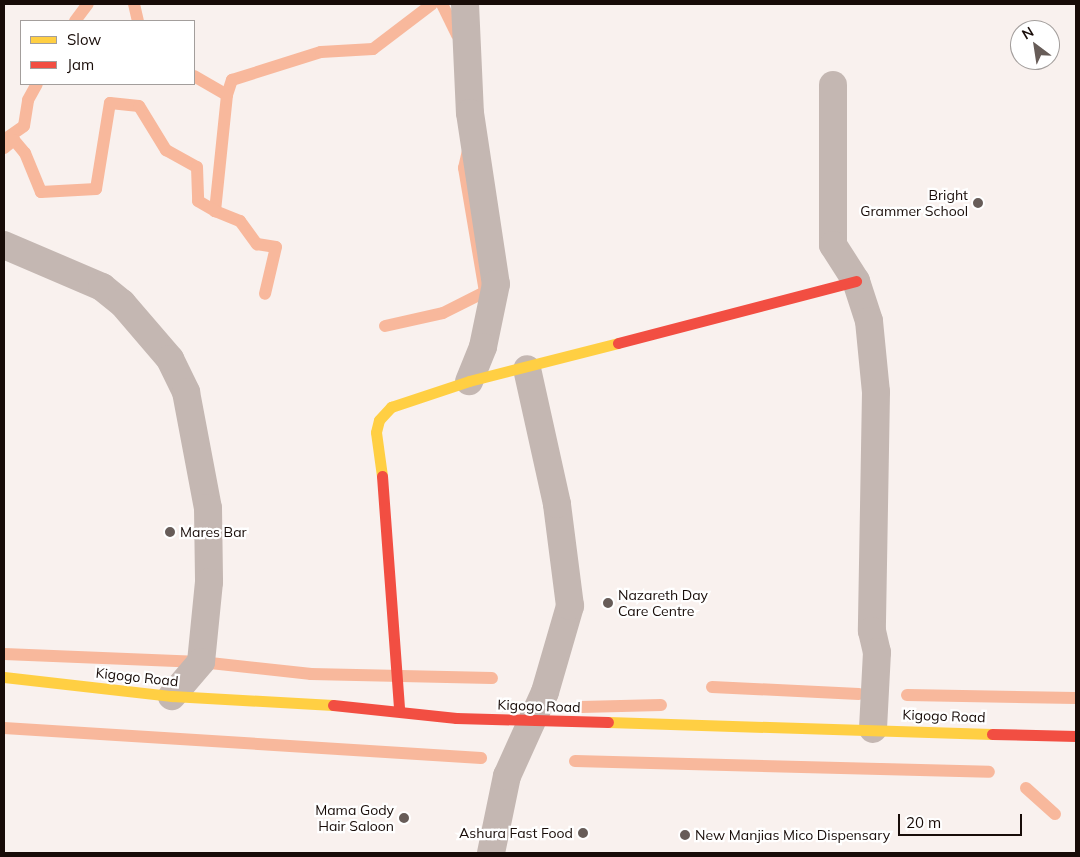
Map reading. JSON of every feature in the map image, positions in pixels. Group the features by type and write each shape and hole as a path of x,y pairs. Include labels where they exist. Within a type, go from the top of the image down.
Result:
{"main road":[{"path":"399,709 389,521 376,432 379,420 391,407 469,381 527,369 856,281"},
{"name":"Kigogo Road","path":"4,677 172,696 399,709 456,718 1076,736"}],"street":[{"path":"465,4 470,112 496,284 483,347 469,381"},
{"path":"833,85 830,230 837,257 856,281 868,321 876,392 872,632 877,652 873,729"},
{"path":"4,245 102,287 116,298 148,330 186,392 208,508 209,582 201,662 172,696"},
{"path":"492,853 507,776 529,720 545,692 570,606 557,504 527,369"}],"waterway":[{"path":"76,20 88,4"},
{"path":"134,4 138,20"},
{"path":"195,77 227,95 232,80 321,52 373,49 432,4"},
{"path":"442,4 457,35"},
{"path":"4,140 24,126 28,100 36,85"},
{"path":"227,95 215,211 240,221 257,244 276,247 265,294"},
{"path":"4,148 14,140 25,153 41,192 96,189 110,103 139,106 166,150 197,167 198,201 215,211"},
{"path":"385,326 443,313 485,292 464,168 468,151"},
{"path":"4,654 201,662 311,674 492,678"},
{"path":"712,687 859,694"},
{"path":"907,695 1076,698"},
{"path":"581,707 661,705"},
{"path":"4,728 481,758"},
{"path":"575,761 989,772"},
{"path":"1026,788 1055,814"}],"traffic: slow":[{"path":"382,476 376,432 379,420 391,407 469,381 618,343"},
{"path":"4,677 172,696 333,705"},
{"path":"608,722 992,734"}],"traffic: jam":[{"path":"618,343 856,281"},
{"path":"382,476 399,709"},
{"path":"333,705 456,718 608,722"},
{"path":"992,734 1076,736"}],"place":[{"name":"Bright Grammer School","path":"978,203"},
{"name":"Mares Bar","path":"170,532"},
{"name":"Nazareth Day Care Centre","path":"608,603"},
{"name":"Mama Gody Hair Saloon","path":"404,818"},
{"name":"Ashura Fast Food","path":"583,833"},
{"name":"New Manjias Mico Dispensary","path":"685,835"}]}
